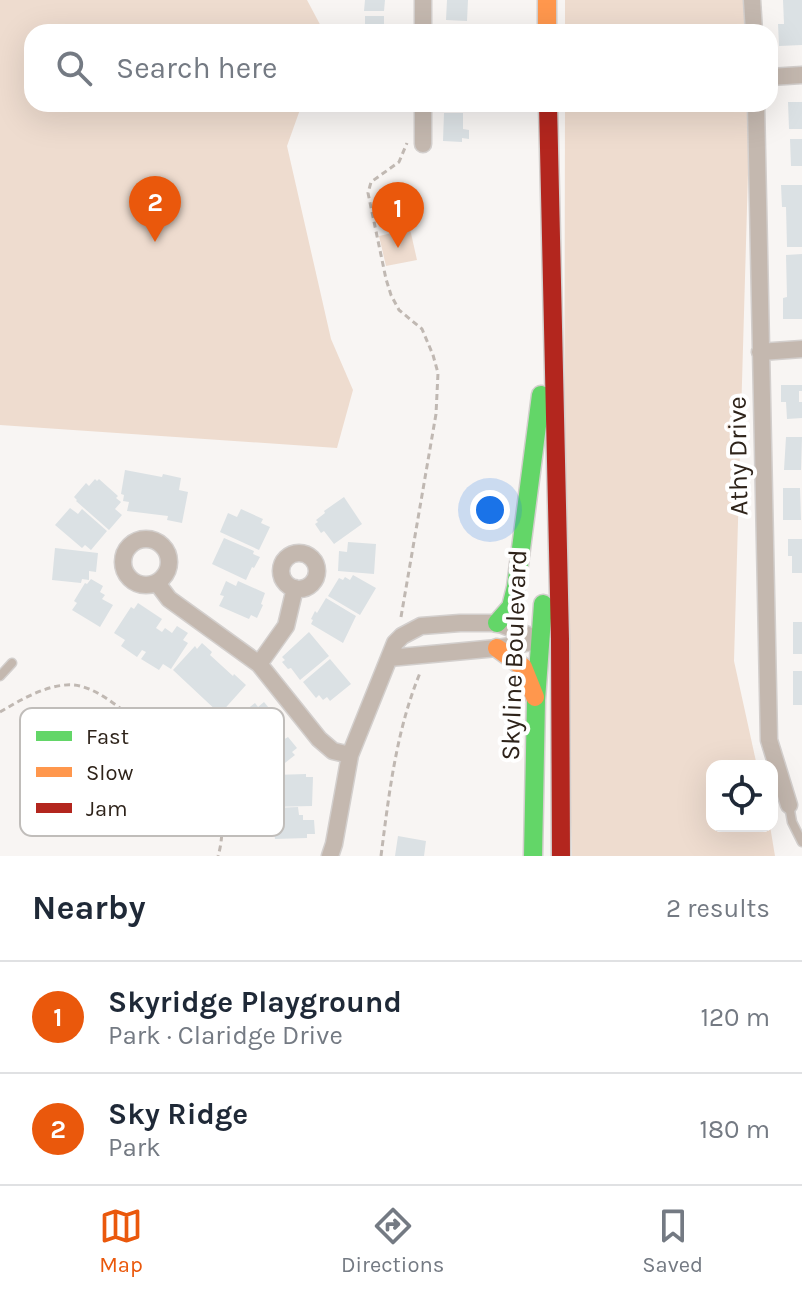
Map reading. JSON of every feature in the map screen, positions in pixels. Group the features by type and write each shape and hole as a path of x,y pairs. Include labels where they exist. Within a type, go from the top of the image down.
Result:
{"main road":[{"path":"547,0 547,24"},
{"name":"Skyline Boulevard","path":"548,112 552,312 550,640 561,856"},
{"path":"497,623 511,607 516,587 552,312"},
{"name":"Skyline Boulevard","path":"533,856 536,700 550,640"},
{"path":"497,648 523,667 536,700"}],"street":[{"path":"423,0 423,24"},
{"path":"752,0 754,24"},
{"path":"778,76 802,75"},
{"path":"423,112 423,138"},
{"name":"Athy Drive","path":"756,112 769,740 789,805"},
{"path":"760,352 802,349"},
{"path":"157,583 169,599 259,664 319,739 333,751 350,755"},
{"path":"259,664 286,626 295,588"},
{"path":"330,856 350,755 395,643 402,636 421,626 497,623 550,640"},
{"path":"389,658 550,640"}],"lane":[{"path":"0,676 12,663"},
{"path":"789,805 792,822 802,842"}],"path":[{"path":"402,636 400,623 436,414 438,373 422,329 399,310 391,295 368,193 371,182 399,162 411,137 423,138"},
{"path":"381,856 402,725 427,656"},
{"path":"0,712 48,689 62,686 81,686 119,708"},
{"path":"218,856 222,836"}],"shaded area":[{"path":"0,0 307,0 320,24 24,24 24,112 299,112 287,146 331,339 353,390 337,448 0,425"},
{"path":"565,0 753,0 752,24 565,24"},
{"path":"565,112 750,112 734,661 756,760 706,760 706,832 771,832 775,856 572,856 564,587"},
{"path":"410,229 417,260 386,266 379,236"}],"building":[{"path":"365,0 385,0 384,11 364,11"},
{"path":"447,0 468,0 467,21 446,20"},
{"path":"783,0 802,0 802,45 779,46 778,24 784,24"},
{"path":"365,16 384,16 384,24 365,24"},
{"path":"788,102 802,102 802,129 789,129"},
{"path":"444,113 463,113 463,129 469,130 469,139 462,138 462,142 443,141"},
{"path":"790,139 802,139 802,166 791,166"},
{"path":"781,185 802,185 802,247 787,247 786,207 782,207"},
{"path":"802,254 802,319 783,319 783,298 787,297 786,255"},
{"path":"781,385 802,385 799,402 802,402 802,418 787,419 786,402 781,402"},
{"path":"786,437 802,437 801,470 784,470"},
{"path":"125,470 181,478 179,490 188,492 182,523 167,520 168,516 127,511 129,502 123,501 124,495 121,494"},
{"path":"99,479 121,502 115,509 122,515 109,530 74,497 86,483 89,486"},
{"path":"783,488 800,488 801,520 783,520"},
{"path":"344,497 362,524 334,544 315,524 324,511"},
{"path":"70,508 78,514 82,509 107,531 91,550 85,545 82,548 55,525"},
{"path":"241,509 263,519 261,523 270,527 259,550 220,532 228,513 237,517"},
{"path":"224,538 254,551 253,554 260,557 246,580 212,564"},
{"path":"788,539 802,539 802,573 792,573"},
{"path":"348,542 376,544 374,574 338,571 339,551 347,552"},
{"path":"55,548 98,553 96,572 89,571 89,580 82,579 81,583 52,580"},
{"path":"353,575 376,588 360,615 328,596 339,578 350,580"},
{"path":"91,579 103,586 100,592 105,595 102,599 113,605 100,627 72,610 85,583"},
{"path":"226,581 236,586 238,581 265,593 257,618 251,615 249,619 219,606"},
{"path":"326,598 356,616 343,643 311,624 315,611 317,613"},
{"path":"138,603 162,619 156,628 162,632 165,628 172,633 177,626 188,633 183,640 188,643 171,669 163,664 159,670 141,659 146,652 142,650 137,657 121,646 125,640 114,633 131,607 134,609"},
{"path":"793,622 802,622 802,654 793,654"},
{"path":"309,632 329,656 300,680 282,662 285,660 282,657"},
{"path":"202,643 212,652 210,655 246,685 225,708 214,708 173,670 195,646 197,649"},
{"path":"330,659 351,684 330,701 327,697 323,700 319,695 316,698 303,682"},
{"path":"793,671 802,671 802,705 793,705"},
{"path":"264,702 269,708 248,708 255,703 258,707"},
{"path":"288,737 297,748 292,752 295,755 284,764 284,739"},
{"path":"306,774 306,777 313,777 312,806 284,807 284,775"},
{"path":"298,807 303,820 314,820 315,834 307,834 307,838 275,839 275,836 284,836 284,808"},
{"path":"398,836 426,841 424,856 395,856"}],"traffic: fast":[{"path":"497,623 511,607 516,587 541,395"},
{"path":"533,856 536,700 543,604"}],"traffic: slow":[{"path":"547,0 547,24"},
{"path":"497,648 523,667 535,697"}],"traffic: jam":[{"path":"548,112 560,639 561,856"}],"place":[{"name":"Sky Ridge","path":"155,242"},
{"name":"Skyridge Playground","path":"398,248"}]}
